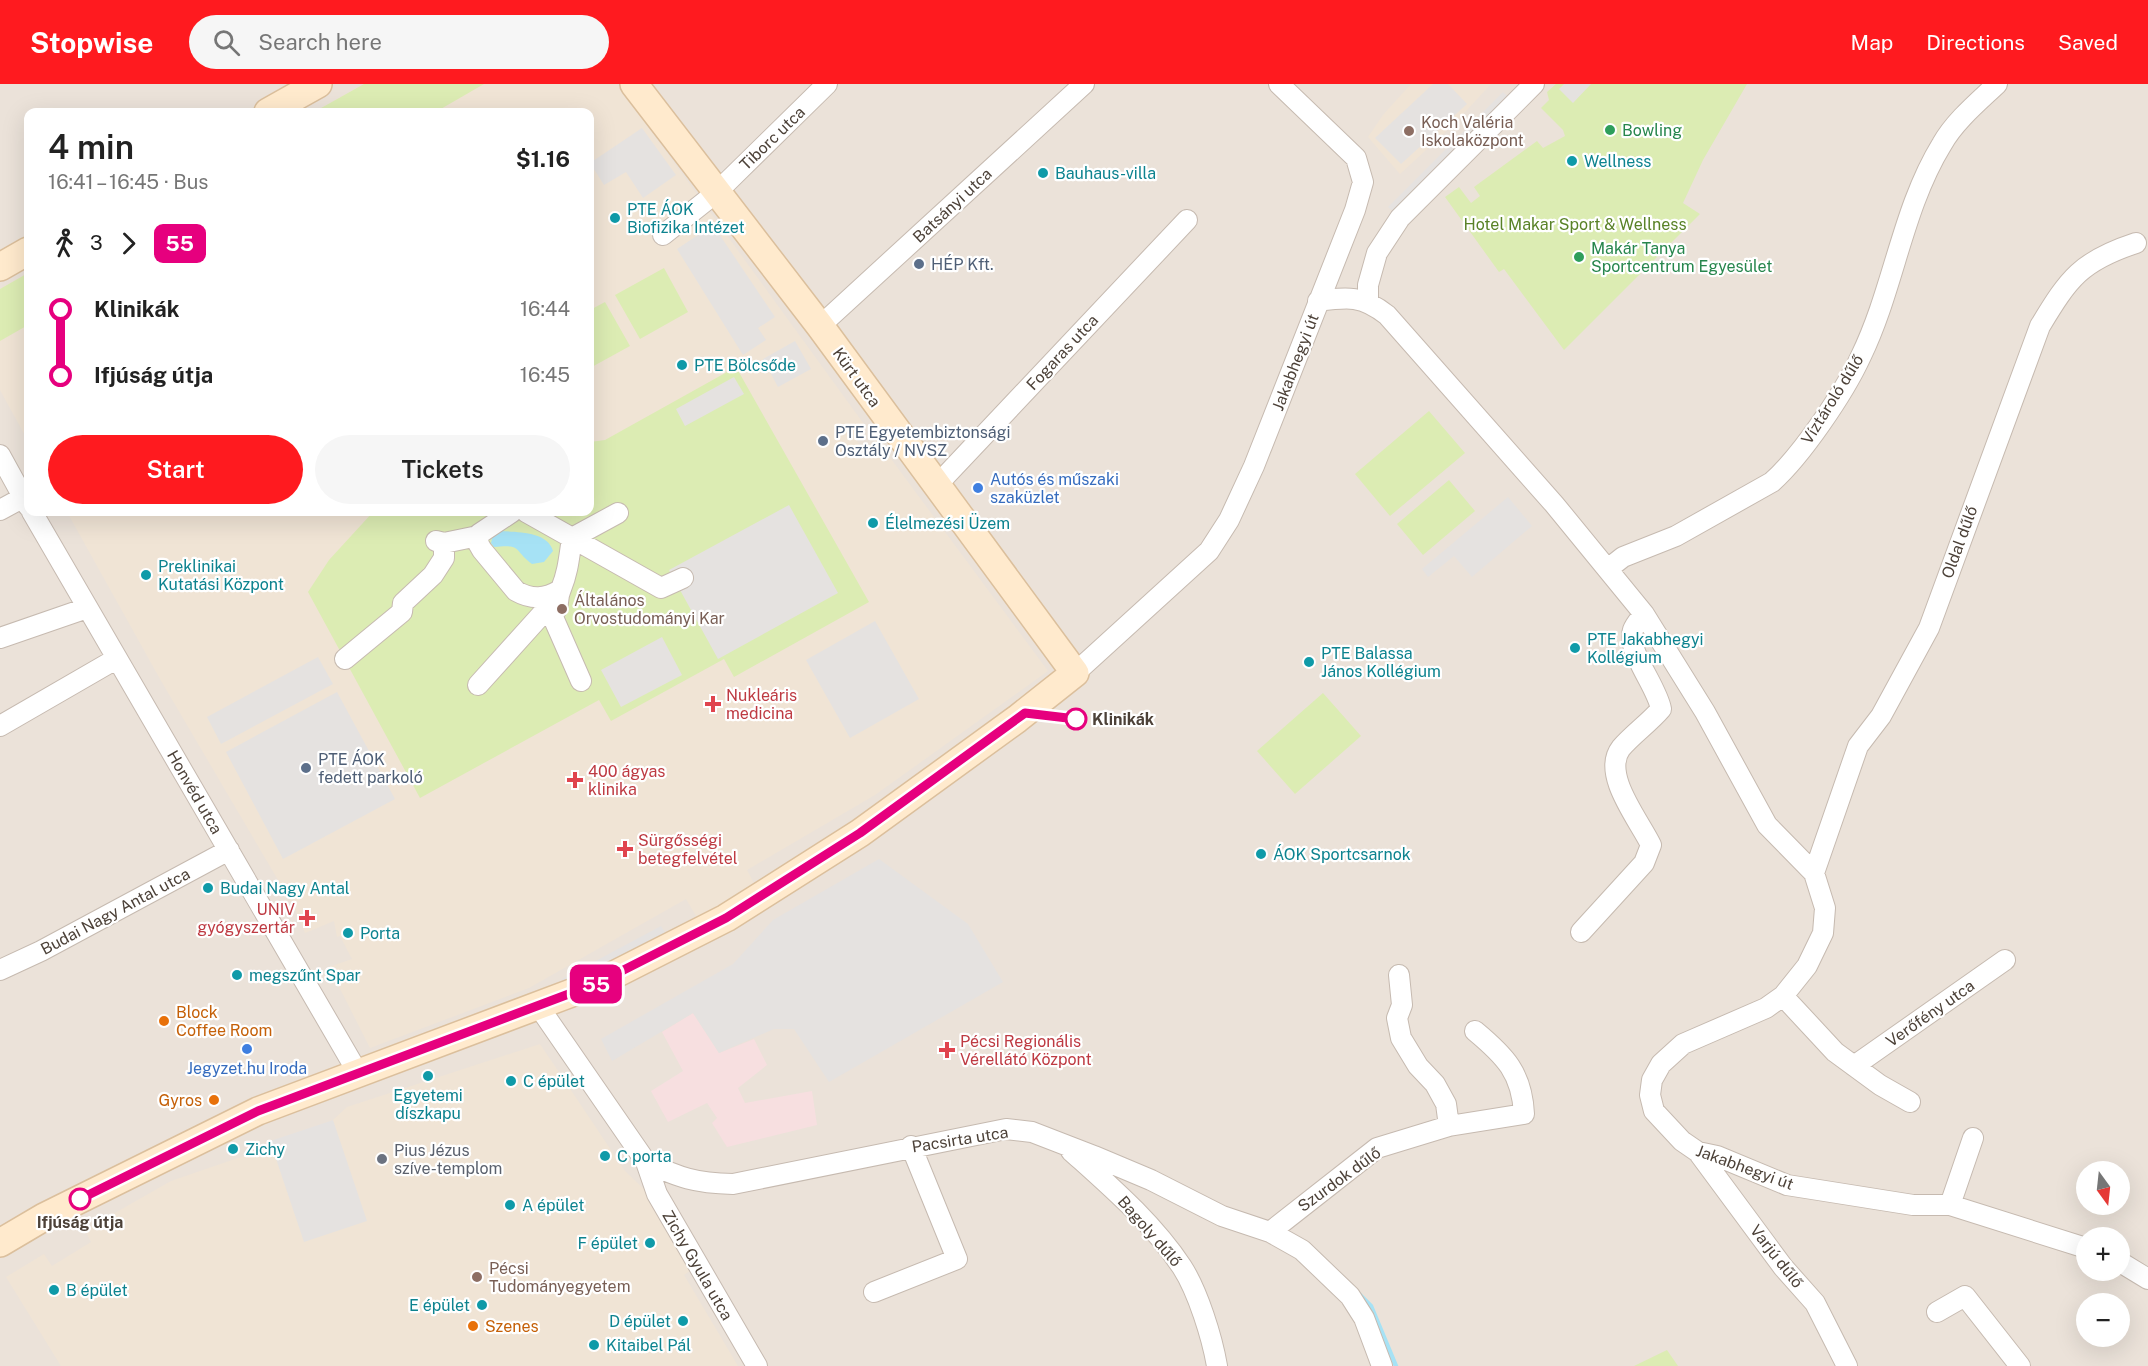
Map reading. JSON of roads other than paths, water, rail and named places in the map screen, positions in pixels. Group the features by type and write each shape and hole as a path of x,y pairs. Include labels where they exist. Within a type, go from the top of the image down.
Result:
{"street":[{"name":"Kürt utca","path":"634,84 820,326 1075,673"},
{"name":"Tiborc utca","path":"663,236 717,192 827,84"},
{"name":"Batsányi utca","path":"820,326 1084,84"},
{"path":"1278,84 1356,158 1363,182 1355,210 1318,301"},
{"path":"1368,302 1368,285 1377,253 1400,218 1534,84"},
{"name":"Víztároló dűlő","path":"1609,568 1623,557 1686,531 1772,482 1782,473 1817,428 1861,357 1914,203 1942,143 1997,84"},
{"path":"272,108 294,87"},
{"name":"Fogaras utca","path":"937,485 1187,220"},
{"name":"Oldal dűlő","path":"1814,873 1858,746 1881,716 1929,628 2040,326 2062,289 2085,266 2106,253 2136,243"},
{"path":"0,267 24,253"},
{"name":"Jakabhegyi út","path":"1075,673 1209,551 1220,536 1254,466 1318,301 1348,297 1368,302 1387,315 1609,568 1644,614 1705,712 1767,825 1814,873 1825,908 1823,933 1808,966 1783,996 1745,1018 1683,1044 1661,1064 1652,1080 1650,1095 1654,1112 1682,1141 1698,1152 1717,1156 1787,1185 1825,1193 1913,1205 1950,1204 2076,1245"},
{"name":"Honvéd utca","path":"0,455 24,498"},
{"path":"0,510 24,506"},
{"path":"572,538 618,513"},
{"name":"Honvéd utca","path":"34,516 358,1073"},
{"path":"477,539 483,530 506,516"},
{"path":"533,516 661,588 683,578"},
{"path":"345,659 402,612 403,603 433,575 444,558 440,542 473,537 477,539 485,555 516,591 531,597 545,609 581,681"},
{"path":"478,685 560,590 567,579 572,538"},
{"path":"569,564 591,549"},
{"path":"0,638 87,608"},
{"path":"1581,932 1644,863 1651,844 1618,785 1614,765 1621,749 1661,709 1658,694 1633,645 1633,630 1644,614"},
{"path":"0,726 116,659"},
{"path":"0,1243 44,1217 258,1111 598,983 726,918 860,833 1017,719 1075,673"},
{"name":"Budai Nagy Antal utca","path":"0,970 41,951 228,850"},
{"name":"Verőfény utca","path":"1854,1066 2005,960"},
{"path":"1399,975 1402,1005 1397,1018 1401,1038 1418,1066 1435,1084 1446,1104 1449,1126"},
{"path":"1783,996 1835,1052 1910,1102"},
{"path":"539,1007 646,1162"},
{"name":"Szurdok dűlő","path":"1269,1232 1377,1148 1449,1126 1524,1114 1523,1091 1503,1055 1475,1031"},
{"name":"Pacsirta utca","path":"646,1162 700,1183 733,1184 910,1146 1006,1129 1032,1132 1151,1180 1222,1215 1269,1232 1302,1250 1350,1296 1364,1318 1382,1366"},
{"path":"1950,1204 1973,1138"},
{"path":"874,1292 957,1259 910,1146"},
{"name":"Bagoly dűlő","path":"1067,1148 1134,1207 1183,1268 1212,1338 1217,1366"},
{"name":"Varjú dűlő","path":"1698,1152 1783,1267 1815,1303 1847,1366"},
{"name":"Zichy Gyula utca","path":"646,1162 657,1194 757,1366"},
{"path":"657,1194 673,1174"},
{"path":"2130,1268 2148,1279"},
{"path":"1937,1312 1965,1296 2020,1366"}],"water":[{"path":"500,531 522,532 538,536 550,544 553,551 544,562 532,564 514,547 494,547 491,543 493,535"}],"waterway":[{"path":"1359,1294 1371,1306 1396,1366"}],"place":[{"name":"Bowling","path":"1610,130"},
{"name":"Koch Valéria Iskolaközpont","path":"1409,131"},
{"name":"Wellness","path":"1572,161"},
{"name":"Bauhaus-villa","path":"1043,173"},
{"name":"PTE ÁOK Biofizika Intézet","path":"615,218"},
{"name":"Makár Tanya Sportcentrum Egyesület","path":"1579,257"},
{"name":"HÉP Kft.","path":"919,264"},
{"name":"PTE Bölcsőde","path":"682,365"},
{"name":"PTE Egyetembiztonsági Osztály / NVSZ","path":"823,441"},
{"name":"Autós és műszaki szaküzlet","path":"978,488"},
{"name":"Élelmezési Üzem","path":"873,523"},
{"name":"Preklinikai Kutatási Központ","path":"146,575"},
{"name":"Általános Orvostudományi Kar","path":"562,609"},
{"name":"PTE Jakabhegyi Kollégium","path":"1575,648"},
{"name":"PTE Balassa János Kollégium","path":"1309,662"},
{"name":"Nukleáris medicina","path":"713,704"},
{"name":"Klinikák","path":"1076,719"},
{"name":"PTE ÁOK fedett parkoló","path":"306,768"},
{"name":"400 ágyas klinika","path":"575,780"},
{"name":"Sürgősségi betegfelvétel","path":"625,849"},
{"name":"ÁOK Sportcsarnok","path":"1261,854"},
{"name":"Budai Nagy Antal","path":"208,888"},
{"name":"UNIV gyógyszertár","path":"307,918"},
{"name":"Porta","path":"348,933"},
{"name":"megszűnt Spar","path":"237,975"},
{"name":"Block Coffee Room","path":"164,1021"},
{"name":"Jegyzet.hu Iroda","path":"247,1049"},
{"name":"Pécsi Regionális Vérellátó Központ","path":"947,1050"},
{"name":"Egyetemi díszkapu","path":"428,1076"},
{"name":"C épület","path":"511,1081"},
{"name":"Gyros","path":"214,1100"},
{"name":"Zichy","path":"233,1149"},
{"name":"C porta","path":"605,1156"},
{"name":"Pius Jézus szíve-templom","path":"382,1159"},
{"name":"Ifjúság útja","path":"80,1199"},
{"name":"A épület","path":"510,1205"},
{"name":"F épület","path":"650,1243"},
{"name":"Pécsi Tudományegyetem","path":"477,1277"},
{"name":"B épület","path":"54,1290"},
{"name":"E épület","path":"482,1305"},
{"name":"D épület","path":"683,1321"},
{"name":"Szenes","path":"473,1326"},
{"name":"Kitaibel Pál","path":"594,1345"}],"park label":[{"name":"Hotel Makar Sport & Wellness","path":"1575,224"}]}
